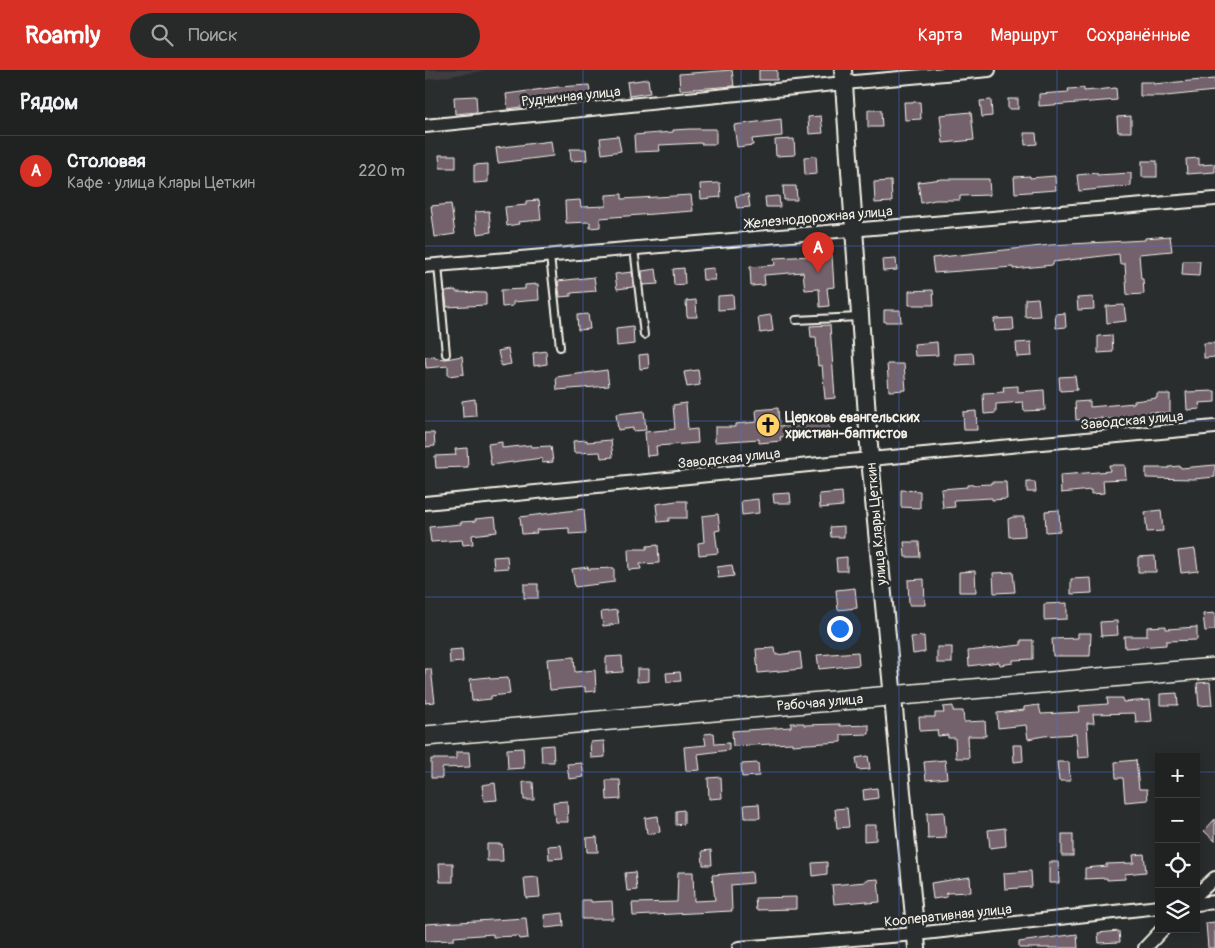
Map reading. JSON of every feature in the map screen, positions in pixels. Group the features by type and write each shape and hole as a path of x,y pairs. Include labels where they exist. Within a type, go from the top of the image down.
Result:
{"main road":[{"name":"Рабочая улица","path":"425,736 1215,668"}],"street":[{"name":"Рудничная улица","path":"425,126 844,77 989,70"},
{"name":"улица Клары Цеткин","path":"844,77 870,459 917,941"},
{"name":"Железнодорожная улица","path":"431,266 1215,199"},
{"name":"Заводская улица","path":"425,503 1215,427"},
{"path":"1200,891 1215,878"},
{"path":"1200,904 1215,902"},
{"name":"Кооперативная улица","path":"739,948 917,941 1155,909"},
{"path":"1145,948 1159,933"}],"lane":[{"path":"634,248 643,335"},
{"path":"550,256 560,347"},
{"path":"431,266 447,354"},
{"path":"796,320 860,317"}],"shaded area":[{"path":"425,70 487,70 425,80"}],"building":[{"path":"732,70 734,86 680,90 679,74"},
{"path":"759,70 777,70 777,80 759,80"},
{"path":"648,79 650,93 629,96 627,82"},
{"path":"1215,79 1215,91 1166,96 1140,96 1140,82 1153,82 1153,84"},
{"path":"589,85 591,99 572,99 508,109 506,94"},
{"path":"1084,88 1084,91 1116,88 1117,100 1039,106 1039,94 1069,92 1068,89"},
{"path":"476,96 477,112 455,114 454,97"},
{"path":"1008,99 1018,99 1018,109 1008,109"},
{"path":"991,100 992,116 982,117 980,101"},
{"path":"904,102 920,102 921,119 905,120"},
{"path":"868,110 881,110 882,127 868,127"},
{"path":"971,112 974,140 943,143 940,115"},
{"path":"821,116 823,133 809,134 808,117"},
{"path":"1131,116 1131,132 1118,132 1117,117"},
{"path":"781,119 782,136 752,139 753,145 737,147 734,125"},
{"path":"689,129 716,129 716,144 659,145 660,151 635,152 634,135"},
{"path":"1024,133 1036,133 1037,144 1025,145"},
{"path":"618,136 621,151 602,154 600,138"},
{"path":"794,139 795,155 776,156 775,140"},
{"path":"551,141 553,156 498,163 496,148"},
{"path":"570,149 586,149 587,160 571,161"},
{"path":"439,155 456,155 456,168 440,168"},
{"path":"816,156 817,174 805,175 804,157"},
{"path":"1199,158 1199,165 1215,164 1215,172 1187,174 1186,159"},
{"path":"1142,161 1157,161 1157,177 1142,177"},
{"path":"488,164 488,182 474,183 474,165"},
{"path":"1097,173 1097,175 1131,173 1131,186 1079,191 1077,175"},
{"path":"1030,176 1030,178 1055,176 1056,190 1015,193 1014,177"},
{"path":"942,179 989,179 990,195 960,196 960,200 935,200 921,203 918,182"},
{"path":"891,181 892,202 875,203 874,182"},
{"path":"720,183 721,197 701,199 700,184"},
{"path":"783,186 796,186 797,200 784,200"},
{"path":"622,194 622,199 691,195 693,211 600,218 600,227 590,228 590,222 566,223 565,201 580,200 581,207 606,206 606,195"},
{"path":"748,194 750,207 737,208 735,196"},
{"path":"779,196 780,207 766,207 765,197"},
{"path":"539,200 541,220 518,222 519,224 507,226 505,207 526,205 526,201"},
{"path":"451,204 455,234 435,237 431,206"},
{"path":"489,211 491,232 477,234 475,212"},
{"path":"1170,236 1172,251 1139,254 1144,294 1127,295 1125,264 1120,264 1119,254 1053,262 1053,265 934,273 932,258 1051,245 1145,240 1145,238"},
{"path":"832,255 834,287 827,288 829,306 820,307 819,289 805,290 803,272 764,275 765,285 751,286 750,267 775,265 774,258"},
{"path":"896,259 897,270 883,271 882,260"},
{"path":"1183,261 1200,261 1199,276 1182,275"},
{"path":"684,268 685,284 674,285 673,269"},
{"path":"714,268 715,280 703,280 702,269"},
{"path":"656,269 658,284 643,285 642,271"},
{"path":"632,272 633,287 617,289 615,274"},
{"path":"594,277 596,291 571,293 571,296 560,297 558,281"},
{"path":"538,284 539,300 513,302 513,306 502,307 501,290 525,289 525,285"},
{"path":"456,290 456,292 486,293 486,305 447,307 445,291"},
{"path":"933,290 934,305 909,305 909,291"},
{"path":"733,295 734,309 718,310 718,296"},
{"path":"1093,297 1094,309 1078,310 1077,298"},
{"path":"1038,298 1040,316 1025,317 1025,299"},
{"path":"696,300 697,317 687,317 686,301"},
{"path":"1124,305 1126,321 1107,323 1106,306"},
{"path":"884,310 900,310 901,322 884,322"},
{"path":"1065,313 1066,327 1056,328 1055,314"},
{"path":"588,314 590,329 578,330 577,315"},
{"path":"771,315 773,331 760,333 758,317"},
{"path":"1013,318 1014,330 995,331 994,319"},
{"path":"830,325 835,398 825,399 822,365 818,366 816,337 811,337 810,326"},
{"path":"633,326 634,344 617,346 616,328"},
{"path":"1112,335 1113,352 1098,353 1098,336"},
{"path":"937,342 938,355 915,356 914,344"},
{"path":"1031,342 1032,356 1017,357 1016,343"},
{"path":"1204,343 1215,343 1215,357 1204,358"},
{"path":"508,349 511,364 501,366 498,351"},
{"path":"546,351 547,364 534,366 533,353"},
{"path":"973,353 974,364 955,365 955,354"},
{"path":"648,354 649,368 640,369 639,355"},
{"path":"435,356 435,358 446,359 462,356 464,374 448,376 448,366 426,368 425,357"},
{"path":"887,364 904,364 906,390 889,391"},
{"path":"607,370 609,386 557,390 556,377"},
{"path":"698,370 700,385 687,387 684,372"},
{"path":"1075,376 1077,390 1060,391 1059,377"},
{"path":"1018,386 1018,392 1044,390 1045,410 1024,411 1023,402 996,404 996,413 984,414 983,393 1004,392 1003,387"},
{"path":"1215,391 1215,402 1199,403 1200,409 1187,410 1186,392"},
{"path":"1157,394 1170,394 1170,413 1148,412 1148,415 1102,420 1102,418 1076,420 1075,402 1090,401 1090,407 1134,403 1134,401 1157,398"},
{"path":"475,399 476,416 463,417 462,401"},
{"path":"686,403 688,430 697,429 698,443 656,446 657,455 647,456 645,432 675,429 673,405"},
{"path":"778,408 779,426 828,421 830,437 819,439 818,433 780,437 781,441 759,443 759,439 715,442 715,427 735,427 735,424 757,422 756,410"},
{"path":"644,411 646,430 633,431 633,428 618,430 616,414"},
{"path":"976,411 977,430 964,430 963,412"},
{"path":"425,433 434,433 435,446 425,447"},
{"path":"587,440 587,442 611,440 613,457 601,458 600,452 574,453 573,441"},
{"path":"502,442 502,448 531,445 531,447 551,446 553,462 542,463 542,458 491,465 488,444"},
{"path":"467,448 468,467 436,468 435,456 456,455 455,449"},
{"path":"1109,465 1125,465 1126,479 1103,480 1104,493 1091,494 1091,490 1061,493 1060,475 1110,471"},
{"path":"1215,465 1215,477 1194,479 1146,478 1146,468 1180,466 1181,468"},
{"path":"991,482 1006,482 1007,499 954,500 955,507 943,508 941,489 991,484"},
{"path":"1027,482 1035,482 1036,492 1027,492"},
{"path":"901,490 920,491 920,508 901,507"},
{"path":"842,492 843,506 820,508 819,494"},
{"path":"790,493 791,503 774,503 773,494"},
{"path":"758,499 759,513 742,515 741,501"},
{"path":"687,501 687,518 669,518 669,521 658,522 656,504"},
{"path":"584,509 586,533 569,534 569,528 536,530 537,533 522,534 520,517"},
{"path":"1059,510 1060,531 1046,532 1045,511"},
{"path":"1161,510 1163,531 1147,532 1145,512"},
{"path":"718,514 720,530 715,531 718,553 699,555 698,543 704,542 702,516"},
{"path":"495,517 497,532 472,535 473,544 463,545 462,540 431,542 429,527 461,524 461,522 476,521 475,519"},
{"path":"1024,517 1025,536 1009,537 1008,519"},
{"path":"844,526 844,537 831,537 830,527"},
{"path":"904,542 919,542 920,557 905,557"},
{"path":"658,545 659,563 640,564 641,569 629,570 628,549 647,549 647,546"},
{"path":"1195,549 1198,571 1181,573 1178,551"},
{"path":"507,556 508,568 494,569 493,557"},
{"path":"1155,556 1156,572 1138,572 1138,557"},
{"path":"847,557 847,571 837,571 836,558"},
{"path":"732,565 734,576 718,578 717,567"},
{"path":"588,567 588,569 614,568 614,582 575,587 572,569"},
{"path":"975,571 976,592 959,592 959,572"},
{"path":"1013,572 1015,592 994,593 993,573"},
{"path":"1091,578 1092,593 1071,594 1071,579"},
{"path":"924,579 925,605 909,605 908,580"},
{"path":"524,584 538,584 538,598 524,598"},
{"path":"855,588 857,608 838,610 836,590"},
{"path":"1067,603 1067,619 1044,620 1044,604"},
{"path":"617,610 619,624 603,626 601,612"},
{"path":"1215,613 1215,630 1205,631 1203,614"},
{"path":"1117,621 1118,635 1101,636 1100,622"},
{"path":"1166,626 1166,629 1197,627 1197,640 1166,641 1166,645 1125,648 1124,636 1147,636 1147,627"},
{"path":"1078,633 1091,633 1090,656 1053,656 1052,639 1078,638"},
{"path":"924,636 925,652 913,654 911,637"},
{"path":"1021,640 1033,640 1033,659 1013,660 1013,663 1000,665 999,662 969,666 968,651 1021,645"},
{"path":"937,647 952,647 952,663 937,663"},
{"path":"775,648 776,655 800,652 802,669 758,673 756,649"},
{"path":"462,649 463,662 450,663 449,650"},
{"path":"858,652 859,665 819,669 817,655"},
{"path":"622,656 623,672 606,673 606,657"},
{"path":"574,657 575,672 595,670 596,691 585,692 585,687 550,690 547,659"},
{"path":"425,669 431,669 435,702 425,703"},
{"path":"637,669 649,669 649,681 637,682"},
{"path":"680,672 681,681 667,682 666,673"},
{"path":"489,677 490,679 508,678 510,694 472,701 470,679"},
{"path":"1210,682 1212,705 1199,706 1197,683"},
{"path":"1177,693 1178,705 1160,705 1160,694"},
{"path":"1107,698 1123,698 1123,702 1150,700 1152,721 1136,723 1135,713 1093,714 1094,723 1087,723 1089,757 1078,758 1076,734 1028,739 1026,725 998,728 997,713 1024,710 1024,707 1039,705 1041,714 1080,712 1079,706 1108,704"},
{"path":"953,706 953,711 963,711 964,722 985,721 986,736 968,736 969,758 956,758 955,738 948,738 948,735 938,736 937,730 920,731 919,717 935,717 935,713 944,713 943,707"},
{"path":"791,723 804,723 804,725 840,724 840,726 869,725 869,734 841,735 841,742 733,746 732,731 791,727"},
{"path":"714,733 715,744 729,743 729,750 698,754 700,770 686,771 684,747 706,745 704,734"},
{"path":"604,741 605,757 591,758 590,742"},
{"path":"553,745 554,762 542,762 541,746"},
{"path":"1013,745 1022,745 1023,761 1014,762"},
{"path":"523,748 524,768 508,769 507,749"},
{"path":"456,752 469,752 470,767 442,768 442,778 431,778 431,759 456,759"},
{"path":"868,756 870,769 858,770 856,758"},
{"path":"945,760 947,778 926,780 924,762"},
{"path":"1136,760 1139,789 1147,789 1148,800 1125,802 1123,778 1116,778 1115,762"},
{"path":"1057,762 1069,762 1070,781 1059,781"},
{"path":"582,763 584,777 569,779 567,764"},
{"path":"758,763 759,776 742,777 741,764"},
{"path":"721,777 722,798 709,799 708,778"},
{"path":"606,780 620,780 621,799 607,800"},
{"path":"523,782 533,782 534,800 524,800"},
{"path":"495,783 497,800 484,801 482,785"},
{"path":"877,788 878,798 864,800 863,790"},
{"path":"567,801 568,822 555,822 553,802"},
{"path":"759,804 760,818 745,818 744,805"},
{"path":"847,808 849,827 837,828 835,809"},
{"path":"684,810 684,824 676,825 676,811"},
{"path":"944,812 946,838 928,839 927,813"},
{"path":"658,816 660,832 647,834 645,818"},
{"path":"1215,819 1215,841 1204,831"},
{"path":"864,825 876,825 876,840 864,841"},
{"path":"1005,828 1006,846 990,848 988,830"},
{"path":"1062,834 1073,834 1073,856 1062,856"},
{"path":"597,837 598,852 587,852 586,838"},
{"path":"487,844 502,844 503,861 487,861"},
{"path":"561,845 563,858 549,859 548,846"},
{"path":"711,850 712,865 703,865 702,851"},
{"path":"1144,854 1146,872 1125,874 1125,879 1085,879 1085,868 1107,866 1106,864 1134,863 1133,855"},
{"path":"827,862 827,874 813,876 812,863"},
{"path":"1049,862 1058,862 1059,883 1049,883"},
{"path":"439,863 453,863 453,882 440,882"},
{"path":"1031,871 1032,887 1005,889 1004,873"},
{"path":"635,872 637,890 627,891 625,873"},
{"path":"678,872 693,872 694,901 715,900 712,875 752,872 753,883 731,885 732,911 633,916 632,903 677,902"},
{"path":"538,877 540,897 526,898 524,878"},
{"path":"970,877 971,892 946,893 947,897 933,899 931,883"},
{"path":"878,879 880,902 867,903 867,901 834,904 832,885"},
{"path":"796,897 796,909 756,910 755,898"},
{"path":"582,900 591,900 591,902 612,901 613,919 582,919"},
{"path":"563,913 564,926 545,928 544,915"},
{"path":"526,918 528,938 519,939 518,936 493,937 493,934 454,937 454,940 425,941 425,924"},
{"path":"1215,922 1215,948 1208,948 1206,923"},
{"path":"1119,931 1120,942 1099,943 1098,933"},
{"path":"1077,934 1078,948 1019,948 1019,942"}],"place":[{"name":"Столовая","path":"818,273"},
{"name":"Церковь евангельских христиан-баптистов","path":"768,425"}]}
